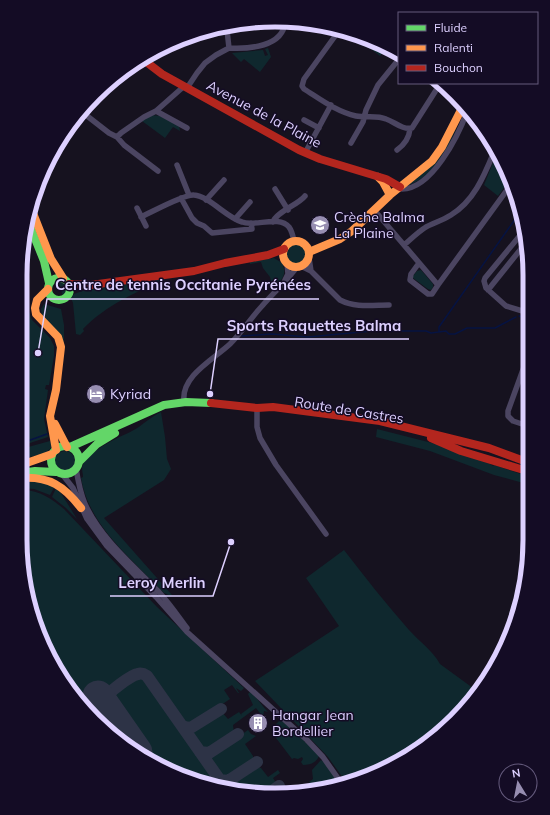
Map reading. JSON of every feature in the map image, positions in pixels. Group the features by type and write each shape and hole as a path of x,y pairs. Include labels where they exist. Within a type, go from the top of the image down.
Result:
{"street":[{"path":"117,137 156,111 182,88 188,85 205,63 216,55 229,48 251,48 274,40 281,34 283,28"},
{"path":"227,32 229,48"},
{"path":"336,34 304,79 302,86 304,89 344,113 365,118 385,118 406,129 410,129 414,127 438,88"},
{"path":"351,143 365,118 366,110 378,85 398,61"},
{"name":"Avenue de la Plaine","path":"147,63 162,74 305,153 377,177 382,177 400,187"},
{"path":"305,153 331,105"},
{"path":"156,111 187,128"},
{"path":"308,252 340,239 358,226 390,195 425,168 438,154 461,111"},
{"path":"86,115 109,134 117,137 124,145 158,170"},
{"path":"400,187 402,189 409,188 428,176 441,162 450,149 465,116"},
{"path":"304,120 319,128"},
{"path":"397,150 404,145 410,133 410,129"},
{"path":"404,245 425,228 451,215 462,207 480,185 492,156"},
{"path":"177,166 189,195"},
{"path":"377,177 383,182 390,195"},
{"path":"206,200 224,180"},
{"path":"275,189 288,210"},
{"path":"419,263 410,275 412,282 429,294 433,294 508,189"},
{"path":"141,217 181,198 189,195 198,195 242,223 282,223 288,226 294,241"},
{"path":"274,222 276,217 301,201 305,196"},
{"path":"181,198 192,218 212,233 252,229 251,223"},
{"path":"235,219 250,202"},
{"path":"137,208 146,226"},
{"path":"374,210 438,285"},
{"path":"34,216 51,259 66,281 70,290 69,293"},
{"path":"31,230 44,261 49,294 53,299"},
{"path":"520,236 485,278 484,285 509,308 523,312"},
{"path":"311,271 308,252 301,242 294,241 288,244 284,249 268,255 225,263 194,271 81,286 55,279 37,300 35,305 36,314 56,334 60,342 61,352 56,391 55,423 69,447 77,455 80,491 84,503 102,533 174,613 184,628 307,740 323,757 339,780"},
{"path":"488,290 521,248"},
{"path":"284,249 288,274 285,282"},
{"path":"184,401 184,391 194,376 200,369 230,344 299,266 305,263 308,252"},
{"path":"268,255 286,261 291,266 299,266 311,271 340,300 344,302 354,305 389,305"},
{"path":"40,318 38,310 39,305 44,301 53,299 62,300 66,298 69,293 81,286"},
{"path":"523,370 508,412 508,416 513,421 523,424"},
{"path":"56,391 50,420 54,452 51,460 52,465 73,488 81,508 91,526 101,539 174,613"},
{"name":"Route de Castres","path":"69,447 157,408 184,401 257,408 273,407 380,421 489,448 523,461"},
{"name":"Route de Castres","path":"77,468 102,441 138,422 157,408"},
{"path":"257,408 257,427 260,438 280,470 326,534"},
{"name":"Route de Castres","path":"257,408 264,412 383,426 436,440 461,451 523,470"},
{"path":"27,463 69,447"},
{"path":"27,472 35,471 59,473 73,471 77,468"},
{"path":"27,478 36,478 56,484 68,492 81,508"}],"green space":[{"path":"354,40 356,40 383,52 380,56 371,49 354,42"},
{"path":"268,48 271,57 260,72 244,59 241,62 232,53 263,50 265,56 268,55 265,49"},
{"path":"152,115 160,116 179,126 180,131 173,127 165,138 142,121"},
{"path":"457,127 444,154 432,170 416,182 407,186"},
{"path":"494,159 506,185 498,196 484,185"},
{"path":"292,244 300,244 306,250 306,258 300,264 292,264 286,258 286,250"},
{"path":"274,258 282,263 284,267 284,274 283,278 273,289 270,277 263,268 261,262 250,264 250,262"},
{"path":"421,270 433,284 431,290 413,278 417,271"},
{"path":"167,278 112,306 92,320 83,329 84,331 80,335 76,334 73,303 71,298 74,294 85,290"},
{"path":"58,281 63,283 66,287 65,294 63,296"},
{"path":"44,304 61,309 64,325 64,347 42,316 41,309"},
{"path":"27,308 32,320 50,338 54,346 54,356 49,385 46,385 45,389 48,390 44,419 48,437 27,444"},
{"path":"161,412 167,459 171,469 164,480 104,518 172,595 171,596 164,593 102,527 86,495 81,478 83,477 82,468 85,462 96,451 111,441 136,429"},
{"path":"377,429 436,444 493,466 494,465 523,475 523,483 494,475 430,451 376,437"},
{"path":"50,441 52,446 50,449 39,455 27,458 27,447"},
{"path":"65,451 72,454 75,461 72,468 65,471 58,468 55,461 58,454"},
{"path":"35,480 55,486 50,495 34,489 27,488 27,481"},
{"path":"56,488 59,490 77,519 52,497"},
{"path":"27,490 50,498 64,509 157,607 244,688 241,691 236,688 239,693 232,685 224,690 230,699 190,726 184,724 149,673 145,671 133,672 90,701 99,714 78,691 60,664 46,635 35,604 29,572 27,540"},
{"path":"344,550 392,610 409,630 434,655 440,664 474,689 439,726 413,746 385,762 344,779 328,757 255,681 339,626 306,578"},
{"path":"138,676 142,677 148,682 216,781 195,775 151,755 115,701 114,696 116,692"},
{"path":"250,692 268,712 264,711 263,717 256,708 233,725 234,733 215,747 210,749 202,749 193,736 194,730 221,711 228,719 239,712 242,716 241,714 253,705 248,694"},
{"path":"280,720 318,754 318,758 314,762 303,765 301,762 303,759 302,757 292,759 273,734 273,727"},
{"path":"248,730 251,734 256,736 245,744 253,756 253,760 227,778 223,778 211,762 211,756"},
{"path":"321,760 337,780 311,785 309,782 313,779 312,770"},
{"path":"255,766 261,768 268,777 278,770 280,773 273,778 276,783 272,788 230,784"}],"waterway":[{"path":"439,332 439,327 516,218"},
{"path":"519,316 523,317"},
{"path":"242,336 272,334 308,337 372,331 426,331 431,333 446,331 449,334 455,334 467,328 495,328 516,317"},
{"path":"27,441 47,434"}],"taxiway":[{"path":"106,708 105,699 107,696 130,677 138,674 147,676 221,782"},
{"path":"182,726 188,728 192,727 221,709"},
{"path":"200,752 209,753 238,734"},
{"path":"220,780 228,781 257,762"}],"runway":[{"path":"98,696 129,740"}],"traffic: fast":[{"path":"31,230 44,261 49,283"},
{"path":"59,278 67,281 70,289 67,297 59,300 51,297 48,289 51,281 59,278"},
{"path":"70,447 164,405 186,402 211,403"},
{"path":"79,462 97,444 115,433"},
{"path":"65,446 75,450 79,460 75,470 65,474 55,470 51,460 55,450 65,446"},
{"path":"27,472 56,472"}],"traffic: slow":[{"path":"309,252 340,239 352,231 390,195 432,161 442,147 461,111"},
{"path":"378,177 383,182 390,195"},
{"path":"34,216 51,259 63,278"},
{"path":"296,241 305,245 309,254 305,263 296,267 287,263 283,254 287,245 296,241"},
{"path":"48,289 37,300 35,308 36,314 58,337 61,347 56,390 50,416 56,450"},
{"path":"55,424 67,447"},
{"path":"27,463 52,454"},
{"path":"27,478 40,479 55,484 62,488 81,508"}],"traffic: jam":[{"path":"147,63 162,74 299,150 320,159 386,179 400,187"},
{"path":"69,284 91,285 194,271 225,263 268,255 284,249"},
{"path":"211,403 257,408 273,407 380,421 489,448 523,461"},
{"path":"431,438 461,451 523,470"}],"place":[{"name":"Crèche Balma La Plaine","path":"320,225"},
{"name":"Centre de tennis Occitanie Pyrénées","path":"38,353"},
{"name":"Kyriad","path":"96,394"},
{"name":"Sports Raquettes Balma","path":"210,394"},
{"name":"Leroy Merlin","path":"231,542"},
{"name":"Hangar Jean Bordellier","path":"258,723"}]}
